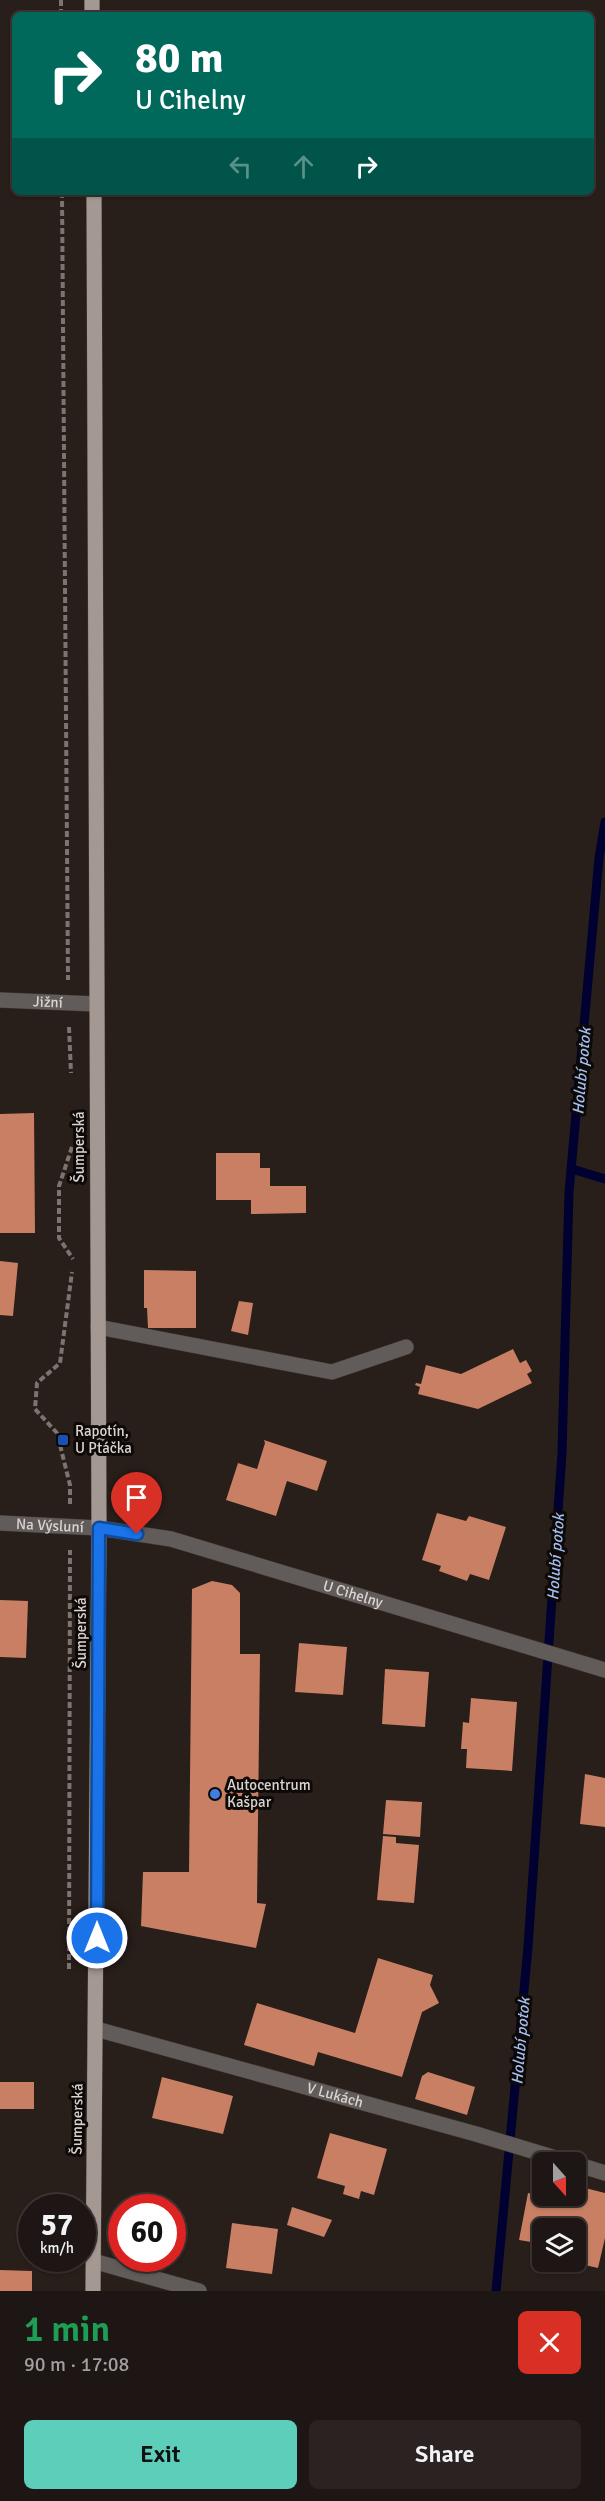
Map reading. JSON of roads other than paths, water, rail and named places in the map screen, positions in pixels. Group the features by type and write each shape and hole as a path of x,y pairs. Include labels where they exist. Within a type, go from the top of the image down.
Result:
{"main road":[{"name":"Šumperská","path":"93,195 98,784 96,1004 99,1528 94,2194"},
{"name":"Šumperská","path":"93,2272 93,2291"}],"street":[{"name":"Jižní","path":"0,1000 96,1004"},
{"path":"98,1327 332,1372 406,1347"},
{"name":"Na Výsluní","path":"0,1523 99,1528"},
{"name":"U Cihelny","path":"99,1528 171,1539 605,1670"},
{"name":"V Lukách","path":"96,2030 536,2152"},
{"name":"V Lukách","path":"586,2167 605,2173"},
{"path":"96,2262 199,2291"}],"waterway":[{"name":"Holubí potok","path":"496,2291 528,1947 562,1453 569,1192 599,858 605,822"},
{"path":"572,1169 605,1179"}],"place":[{"name":"Rapotín, U Ptáčka","path":"63,1440"},
{"name":"Autocentrum Kašpar","path":"215,1794"}]}
